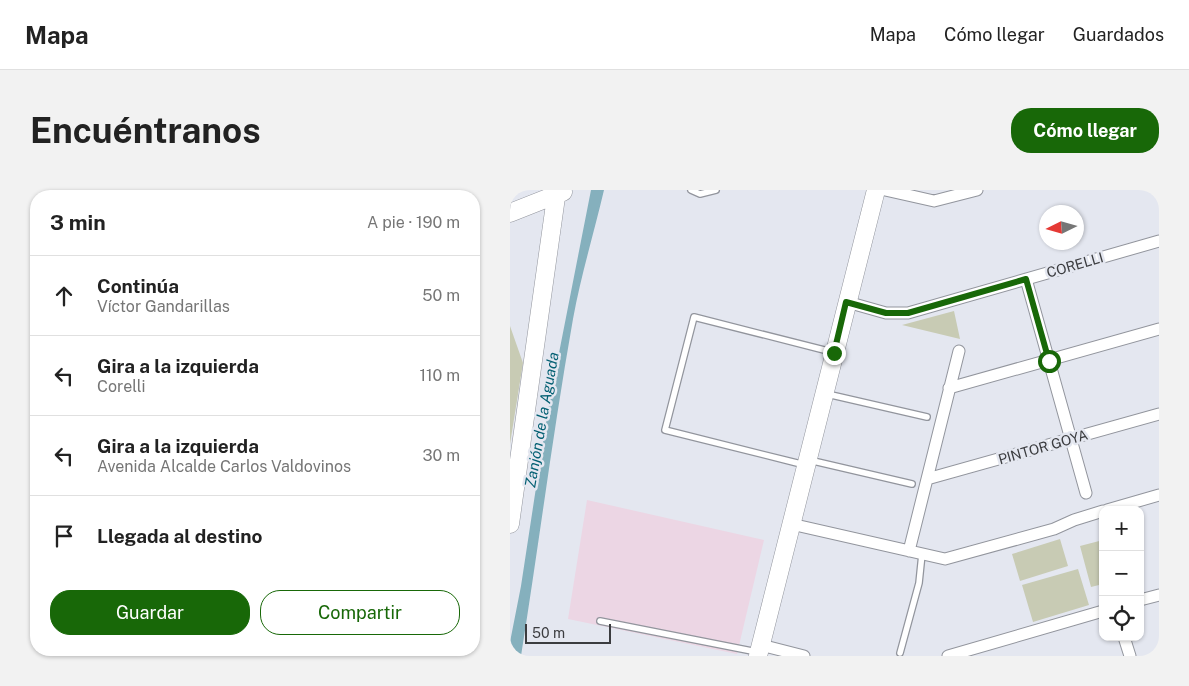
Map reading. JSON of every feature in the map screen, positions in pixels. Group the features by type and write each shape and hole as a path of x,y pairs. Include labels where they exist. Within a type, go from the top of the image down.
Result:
{"main road":[{"path":"759,651 846,302 876,190"},
{"path":"510,213 561,192"},
{"path":"510,524 561,192"}],"street":[{"path":"885,190 934,201 977,190"},
{"name":"CORELLI","path":"846,302 886,313 908,313 1159,241"},
{"path":"1026,279 1086,493"},
{"path":"949,388 1159,329"},
{"path":"909,551 959,351"},
{"name":"PINTOR GOYA","path":"927,479 1159,414"},
{"path":"1121,506 1159,495"},
{"path":"791,524 940,559 949,559 1054,530 1074,520 1099,512"},
{"path":"1144,599 1159,594"},
{"path":"948,656 1099,612"},
{"path":"1125,641 1130,656"},
{"path":"759,651 804,656"}],"lane":[{"path":"691,190 700,194 716,190"},
{"path":"834,353 694,317 665,430 912,484"},
{"path":"824,393 927,417"},
{"path":"900,653 919,583 922,554"},
{"path":"600,621 759,651"}],"shaded area":[{"path":"587,500 764,540 737,654 568,619"}],"green space":[{"path":"954,311 960,339 902,325"},
{"path":"510,326 523,363 510,444"},
{"path":"1060,539 1068,566 1020,581 1012,554"},
{"path":"1099,541 1099,585 1091,587 1080,546"},
{"path":"1078,569 1089,605 1033,622 1022,585"}],"water":[{"path":"591,190 604,190 573,319 521,656 510,656 510,642 521,586 548,409"}],"route":[{"path":"834,353 846,302 874,311 894,314 908,313 1026,279 1049,361"}],"water label":[{"name":"Zanjón de la Aguada","path":"542,420"}]}
